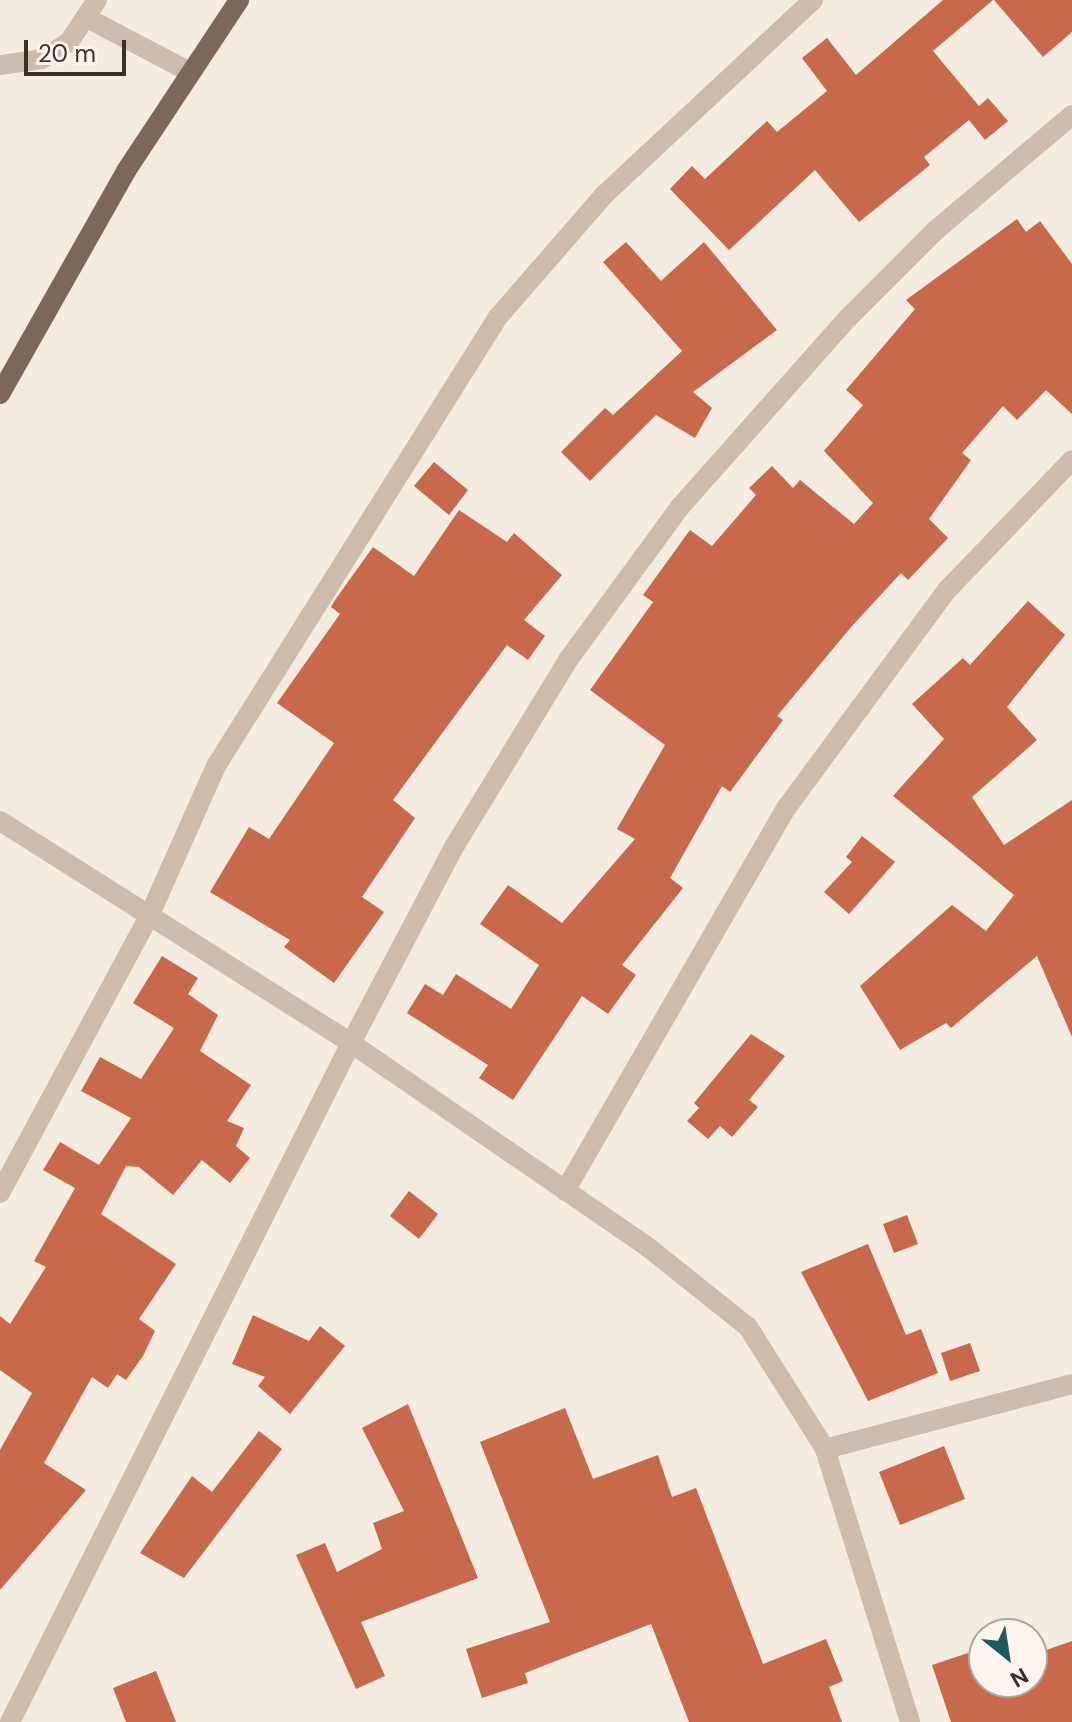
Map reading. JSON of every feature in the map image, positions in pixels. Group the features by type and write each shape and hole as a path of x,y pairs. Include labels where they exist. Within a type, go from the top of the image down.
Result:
{"main road":[{"path":"0,394 188,71 239,0"}],"street":[{"path":"0,1193 151,912 216,766 498,317 604,195 813,0"},
{"path":"0,65 42,59 93,10 188,71"},
{"path":"10,1722 351,1043 454,847 614,592 848,318 936,230 1072,115"},
{"path":"565,1191 787,807 947,590 1072,460"},
{"path":"0,821 151,912 351,1043 565,1191 748,1327 797,1394 825,1449 910,1722"},
{"path":"825,1449 1072,1384"}],"building":[{"path":"943,0 993,0 933,51 979,106 988,98 1008,121 985,140 969,120 924,157 930,165 859,222 815,170 729,250 670,189 692,166 705,179 767,121 777,132 827,91 802,58 827,38 856,75"},
{"path":"994,0 1072,0 1072,32 1043,57"},
{"path":"1017,219 1026,232 1040,221 1072,264 1072,414 1046,390 1017,420 1003,406 962,453 971,460 929,519 948,538 908,580 901,573 852,626 777,716 783,720 730,792 722,786 670,878 683,888 622,965 636,975 608,1014 582,996 513,1100 479,1078 488,1065 407,1013 425,984 443,995 456,974 511,1009 539,965 480,924 508,885 562,923 635,839 617,829 665,745 590,690 653,602 643,595 690,530 712,546 756,495 749,488 772,466 793,488 800,480 854,524 873,503 824,451 863,405 846,390 915,309 906,300"},
{"path":"626,242 661,281 704,242 777,330 693,392 712,408 695,438 656,415 590,481 561,452 605,408 613,415 682,351 603,262"},
{"path":"434,462 468,490 449,515 414,486"},
{"path":"459,510 507,542 514,533 562,575 524,620 545,636 528,660 507,645 393,800 415,818 362,897 384,912 334,983 284,947 290,940 210,892 249,827 269,839 334,743 277,703 340,614 331,607 335,600 373,547 414,576"},
{"path":"1028,601 1065,635 1007,707 1037,740 972,797 1004,845 1072,800 1072,1037 1037,956 951,1028 946,1023 900,1050 860,986 952,905 986,931 1014,895 893,796 944,739 912,704 963,658 970,665"},
{"path":"862,836 895,862 849,914 824,892 852,862 846,857"},
{"path":"162,956 198,978 188,994 218,1015 200,1051 251,1085 227,1121 244,1128 236,1146 250,1158 230,1183 202,1160 173,1195 139,1167 126,1166 101,1214 176,1264 139,1319 155,1331 143,1356 126,1380 117,1374 108,1388 92,1377 44,1463 86,1490 0,1590 0,1450 32,1393 0,1370 0,1316 10,1324 46,1267 34,1261 75,1188 43,1170 60,1142 99,1165 131,1118 81,1091 100,1057 141,1079 174,1028 133,1003"},
{"path":"751,1034 785,1056 749,1100 758,1107 732,1137 720,1126 708,1139 687,1121 699,1108 694,1103"},
{"path":"409,1191 438,1214 419,1239 390,1216"},
{"path":"907,1215 918,1244 894,1253 883,1224"},
{"path":"868,1244 906,1335 921,1329 938,1373 868,1401 801,1272"},
{"path":"253,1315 309,1341 320,1326 345,1346 290,1414 258,1386 265,1377 232,1364"},
{"path":"970,1343 980,1371 950,1381 941,1353"},
{"path":"408,1404 478,1578 361,1622 385,1676 356,1689 296,1555 325,1543 337,1572 382,1549 373,1523 404,1511 362,1428"},
{"path":"565,1408 593,1479 658,1455 672,1497 696,1488 763,1664 826,1639 843,1681 829,1687 842,1722 689,1722 651,1624 525,1673 528,1683 482,1698 466,1649 550,1622 480,1442"},
{"path":"259,1431 282,1449 184,1578 140,1553 192,1476 212,1492"},
{"path":"944,1446 965,1499 900,1525 879,1472"},
{"path":"1072,1641 1072,1722 951,1722 932,1665 968,1653 968,1698 1048,1698 1048,1649"},
{"path":"156,1671 176,1722 126,1722 113,1688"}]}
